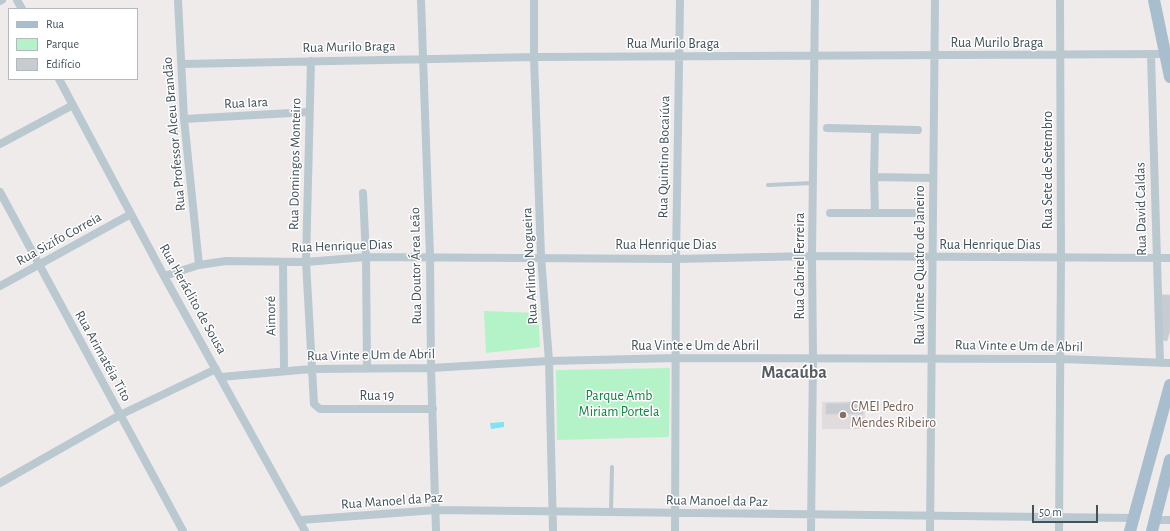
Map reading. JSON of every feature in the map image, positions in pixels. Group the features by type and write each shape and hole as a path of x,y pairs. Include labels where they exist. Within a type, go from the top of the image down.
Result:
{"main road":[{"path":"1154,0 1170,77"},
{"path":"1130,531 1170,385"},
{"path":"1154,525 1170,460"}],"street":[{"name":"Rua Professor Alceu Brandão","path":"178,0 184,119 199,265"},
{"name":"Rua Doutor Área Leão","path":"421,0 430,256 431,368 436,531"},
{"name":"Rua Arlindo Nogueira","path":"534,0 534,57 541,257 549,361 553,531"},
{"name":"Rua Quintino Bocaiúva","path":"675,531 676,259 680,0"},
{"name":"Rua Gabriel Ferreira","path":"811,531 814,359 812,256 816,0"},
{"name":"Rua Vinte e Quatro de Janeiro","path":"930,531 934,0"},
{"name":"Rua Sete de Setembro","path":"1060,0 1060,531"},
{"name":"Rua Murilo Braga","path":"182,64 423,58 1165,54"},
{"name":"Rua David Caldas","path":"1151,55 1160,362"},
{"name":"Rua Domingos Monteiro","path":"311,61 306,262 313,400 316,407 320,408"},
{"name":"Rua Heráclito de Sousa","path":"60,80 164,276 301,520 305,531"},
{"path":"0,144 73,105"},
{"name":"Rua Iara","path":"184,119 309,112"},
{"path":"827,128 918,130"},
{"path":"875,130 875,213"},
{"path":"874,177 933,178"},
{"name":"Rua Arimatéia Tito","path":"0,192 38,265 183,531"},
{"path":"364,193 367,369"},
{"path":"830,213 919,213"},
{"name":"Rua Sizifo Correia","path":"0,286 131,214"},
{"name":"Rua Henrique Dias","path":"164,276 199,265 226,261 306,262 366,257 430,256 676,259 812,256 1170,258"},
{"name":"Aimoré","path":"283,262 284,371"},
{"name":"Rua Vinte e Um de Abril","path":"221,377 311,369 431,368 549,361 676,358 1061,359 1170,363"},
{"path":"0,483 120,415 216,369"},
{"name":"Rua 19","path":"320,408 433,409"},
{"name":"Rua Manoel da Paz","path":"301,520 436,510 675,514 1134,518"},
{"path":"1154,525 1170,520"}],"lane":[{"path":"768,185 813,183"},
{"path":"611,512 612,467"}],"shaded area":[{"name":"CMEI Pedro Mendes Ribeiro","path":"865,401 865,429 822,429 822,402"}],"green space":[{"path":"484,311 538,313 540,347 486,353"},
{"name":"Parque Amb Miriam Portela","path":"670,368 669,437 557,440 556,370"}],"water":[{"path":"504,422 504,427 491,429 490,423"}],"building":[{"path":"1160,295 1170,295 1170,330 1167,341 1163,340"},
{"path":"857,403 857,407 863,407 863,414 826,414 826,404"}],"place":[{"name":"CMEI Pedro Mendes Ribeiro","path":"843,415"}],"district":[{"name":"Macaúba","path":"794,373"}]}
